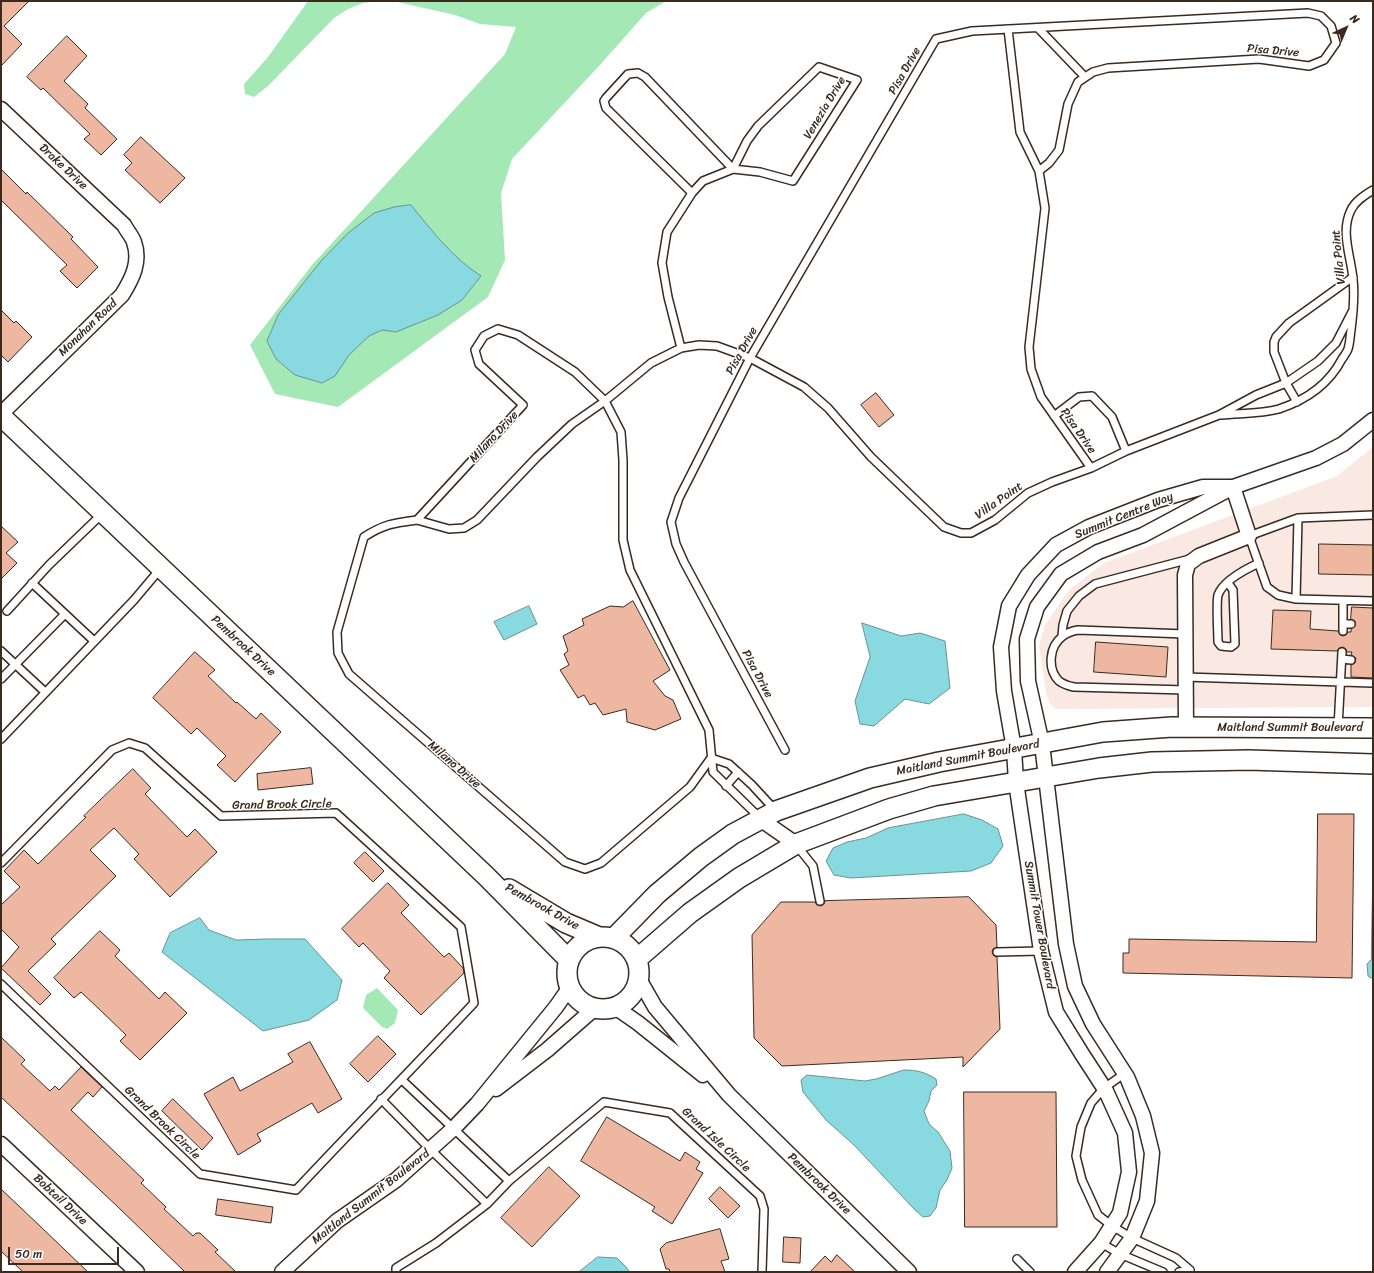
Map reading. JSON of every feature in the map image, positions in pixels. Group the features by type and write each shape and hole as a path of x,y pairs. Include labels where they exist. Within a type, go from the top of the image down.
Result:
{"street":[{"name":"Drake Drive","path":"1,109 124,226"},
{"name":"Monahan Road","path":"1,415 122,295 132,279 137,261 134,242 124,226"},
{"name":"Pembrook Drive","path":"1,415 486,876 569,960"},
{"name":"Summit Centre Way","path":"1047,776 1042,744 1028,681 1027,639 1037,607 1062,574 1098,552 1143,535 1233,487 1316,458 1343,444 1373,421"},
{"name":"Summit Centre Way","path":"1016,782 1014,749 1004,691 1001,647 1009,606 1028,575 1056,545 1089,527 1158,500 1204,488 1233,487"},
{"path":"1186,727 1185,575 1188,564 1199,556 1249,536 1233,487"},
{"name":"Maitland Summit Boulevard","path":"606,937 700,857 734,834 768,815 870,778 939,762 1103,732 1186,727 1373,728"},
{"path":"637,959 702,904 739,878 796,844 889,809 934,796 1047,776 1152,762 1249,760 1373,764"},
{"name":"Summit Tower Boulevard","path":"1047,776 1066,944 1075,986 1093,1024 1124,1074 1143,1116 1152,1153 1147,1200 1132,1238 1107,1272"},
{"name":"Summit Tower Boulevard","path":"1016,782 1041,951 1056,1012 1104,1088 1125,1133 1128,1172 1120,1213 1101,1243 1075,1272"},
{"name":"Milano Drive","path":"768,815 796,844"},
{"name":"Pembrook Drive","path":"486,876 566,923 606,937"},
{"path":"606,937 620,941 630,948 637,959 639,979 634,992 626,1001 615,1007 608,1009 595,1008 588,1005 577,998 570,987 567,972 569,960 576,949 585,941 606,937"},
{"name":"Pembrook Drive","path":"639,979 655,1007 729,1095 909,1272"},
{"name":"Maitland Summit Boulevard","path":"282,1272 337,1221 396,1180 454,1128 477,1104 556,1007 570,987"},
{"name":"Pembrook Drive","path":"615,1007 638,1023 729,1095"},
{"name":"Maitland Summit Boulevard","path":"477,1104 547,1050 595,1008"},
{"name":"Bobtail Drive","path":"1,1144 137,1272"}],"lane":[{"name":"Pisa Drive","path":"785,750 684,562 676,544 671,522 679,498 750,358 936,39 972,31 1308,13 1321,16 1331,26 1336,43 1324,60 1309,66 1259,59 1108,68 1093,72 1078,82 1068,104 1059,150 1049,163 1039,171"},
{"path":"1038,28 1085,77"},
{"name":"Pisa Drive","path":"1008,30 1020,132 1039,171 1045,208 1029,347 1031,369 1041,397 1091,468"},
{"name":"Venezia Drive","path":"681,348 668,297 662,263 667,232 692,193 703,181 733,169 760,172 793,181 857,80 819,67 758,126 747,141 733,169"},
{"path":"692,193 606,108 604,101 628,74 638,73 645,77 733,169"},
{"name":"Villa Point","path":"1219,415 1277,409 1297,402 1312,393 1331,376 1340,364 1348,349 1353,310 1353,277 1346,235 1346,223 1350,210 1355,203 1373,190"},
{"path":"1297,402 1286,383 1274,352 1274,342 1276,337 1289,323 1353,277"},
{"name":"Villa Point","path":"750,358 804,387 828,408 871,457 944,527 961,533 971,533 994,520 1028,493 1052,482 1091,468 1126,451 1219,415 1236,405 1286,383 1318,361 1336,343 1353,310"},
{"name":"Milano Drive","path":"417,520 523,405 479,364 475,350 484,336 498,329 518,335 575,372 605,401 621,432 623,460 623,540 630,570 708,730 713,772 726,786 768,815"},
{"name":"Milano Drive","path":"711,758 690,787 601,863 585,869 565,862 349,674 338,653 337,632 364,537 379,528 397,522 417,520 450,529 464,528 477,520 537,457 572,424 605,401 651,363 681,348 700,345 716,346 750,358"},
{"path":"1054,416 1079,397 1092,396 1112,417 1126,451"},
{"path":"7,611 32,583 103,513"},
{"path":"1373,515 1298,518 1249,536 1267,587 1278,595 1296,599 1373,601"},
{"path":"1296,599 1298,518"},
{"path":"1062,636 1067,611 1079,596 1095,584 1199,556"},
{"path":"1228,583 1233,590 1235,644 1231,647 1221,646 1218,642 1218,597 1221,590 1228,583 1240,572 1259,563"},
{"path":"1,739 161,568"},
{"path":"32,583 94,641"},
{"path":"1343,601 1343,628 1351,624"},
{"path":"1,679 65,614"},
{"path":"1186,634 1078,630 1069,632 1062,636 1055,644 1051,654 1051,665 1054,674 1060,681 1074,687 1186,684 1373,683"},
{"path":"1,651 45,692"},
{"path":"1338,728 1342,655 1351,660"},
{"name":"Grand Brook Circle","path":"1,863 112,750 129,743 145,748 221,816 336,813 461,927 474,1003 296,1190 200,1174 1,984"},
{"name":"Milano Drive","path":"711,758 729,764 738,772 768,815"},
{"path":"726,786 738,772"},
{"path":"796,844 813,866 820,901"},
{"path":"997,952 1041,951"},
{"path":"1124,1074 1104,1088 1091,1103 1080,1127 1076,1156 1082,1180 1098,1215 1112,1226 1132,1238 1176,1258 1190,1270 1179,1272"},
{"path":"402,1080 509,1181"},
{"path":"381,1099 430,1150 487,1204"},
{"name":"Grand Isle Circle","path":"396,1272 396,1268 436,1243 487,1204 509,1181 604,1102 670,1113 760,1196 764,1209 762,1272"},
{"path":"1101,1243 1120,1254 1162,1272"},
{"path":"1017,1259 1030,1272"}],"shaded area":[{"path":"1373,447 1373,707 1055,709 1050,704 1046,693 1039,646 1045,625 1069,590 1104,563 1337,476"}],"green space":[{"path":"308,1 379,1 363,3 348,9 334,18 268,86 254,97 245,94 244,84 268,57"},
{"path":"393,1 666,1 646,13 599,66 512,159 501,193 505,260 488,297 338,407 275,394 250,345 312,265 505,54 516,27 480,24 455,15"},
{"path":"377,988 398,1010 395,1023 387,1029 382,1027 363,1008 366,995"}],"water":[{"path":"411,205 452,252 481,276 462,300 438,315 396,332 382,330 369,336 349,355 335,376 322,383 295,375 276,359 267,341 278,315 321,261 348,233 374,213 394,207"},
{"path":"529,606 537,624 504,640 494,622"},
{"path":"862,623 901,636 920,633 945,641 950,688 929,704 905,699 874,726 860,724 855,701 870,657"},
{"path":"964,814 982,820 998,829 1003,846 991,863 971,871 851,878 834,875 826,861 833,848 847,842 866,838 888,828"},
{"path":"1373,862 1373,979 1368,976 1367,964 1371,960"},
{"path":"200,918 209,930 236,940 305,939 342,980 337,1000 309,1020 263,1031 162,952 170,933"},
{"path":"904,1070 921,1072 936,1079 937,1085 931,1091 929,1101 924,1111 929,1124 938,1132 950,1151 952,1168 947,1180 940,1190 936,1208 930,1216 923,1217 914,1209 854,1145 826,1120 803,1092 801,1080 807,1075 865,1081"},
{"path":"598,1257 617,1258 629,1272 579,1272"}],"building":[{"path":"1,1 29,1 4,26 22,44 1,66"},
{"path":"67,36 87,56 64,81 88,104 85,108 117,139 101,155 84,139 90,134 43,88 41,90 27,77"},
{"path":"141,137 185,178 160,203 125,170 132,163 124,155"},
{"path":"1,169 73,237 71,239 98,267 77,288 60,271 67,265 1,200"},
{"path":"1,310 14,323 16,321 32,337 8,362 1,355"},
{"path":"876,393 894,415 879,427 861,405"},
{"path":"1,526 18,542 6,553 17,563 1,579"},
{"path":"1319,544 1373,545 1373,575 1319,574"},
{"path":"633,601 670,670 653,681 665,696 673,700 681,719 655,730 627,722 626,709 603,715 595,703 590,705 584,695 578,698 560,670 569,665 564,654 568,651 563,636 584,625 582,619 610,606 623,607"},
{"path":"1352,607 1373,608 1373,678 1351,677 1351,665 1355,663 1356,658 1351,655 1352,652 1347,652 1343,647 1339,648 1337,651 1271,649 1273,610 1311,611 1310,629 1338,631 1340,635 1343,636 1348,632 1351,632 1351,629 1355,626 1355,621 1351,619"},
{"path":"1096,642 1168,647 1166,677 1094,672"},
{"path":"195,652 215,670 208,676 236,703 237,702 256,719 261,713 281,732 235,782 217,765 226,756 197,728 191,734 153,698"},
{"path":"311,768 313,784 258,790 257,774"},
{"path":"133,769 151,788 145,794 187,837 195,829 217,852 170,897 134,859 139,854 114,828 90,850 116,876 51,939 56,944 28,971 51,994 40,1005 1,968 19,947 1,929 1,905 20,887 4,871 24,850 38,864 86,817 84,816"},
{"path":"1318,814 1354,814 1352,978 1123,973 1123,953 1129,953 1129,939 1316,942"},
{"path":"365,852 384,871 373,882 354,863"},
{"path":"388,883 409,905 401,913 444,957 449,953 463,968 464,973 421,1015 384,978 390,971 363,943 359,947 342,929"},
{"path":"969,897 996,925 997,947 993,949 992,952 994,956 997,957 1000,1029 963,1067 963,1057 782,1066 754,1038 752,935 781,902 815,902 817,905 821,906 825,901"},
{"path":"100,931 120,950 115,956 159,999 165,992 187,1013 140,1060 120,1041 126,1035 98,1008 81,992 74,998 54,978"},
{"path":"378,1036 396,1054 368,1082 350,1064"},
{"path":"1,1037 25,1060 21,1064 50,1091 55,1086 59,1090 81,1067 102,1087 93,1097 88,1092 71,1110 144,1180 141,1183 166,1207 164,1209 193,1236 196,1233 200,1233 218,1250 215,1252 236,1272 185,1272 1,1097"},
{"path":"310,1042 342,1099 318,1113 312,1103 257,1134 261,1141 238,1155 204,1094 233,1077 240,1091 293,1062 288,1054"},
{"path":"964,1092 1056,1092 1057,1227 965,1227"},
{"path":"173,1099 213,1138 202,1150 162,1111"},
{"path":"607,1117 680,1161 685,1152 700,1162 696,1169 703,1173 672,1224 652,1211 655,1207 581,1161"},
{"path":"549,1167 580,1196 532,1247 501,1218"},
{"path":"720,1187 740,1206 728,1218 709,1199"},
{"path":"1,1189 88,1272 23,1272 1,1251"},
{"path":"218,1199 273,1207 271,1223 216,1215"},
{"path":"720,1229 729,1259 721,1261 725,1272 670,1272 669,1269 666,1269 660,1249 666,1243"},
{"path":"784,1237 801,1238 800,1263 783,1262"},
{"path":"837,1255 855,1272 810,1272 825,1256 831,1262"}]}
